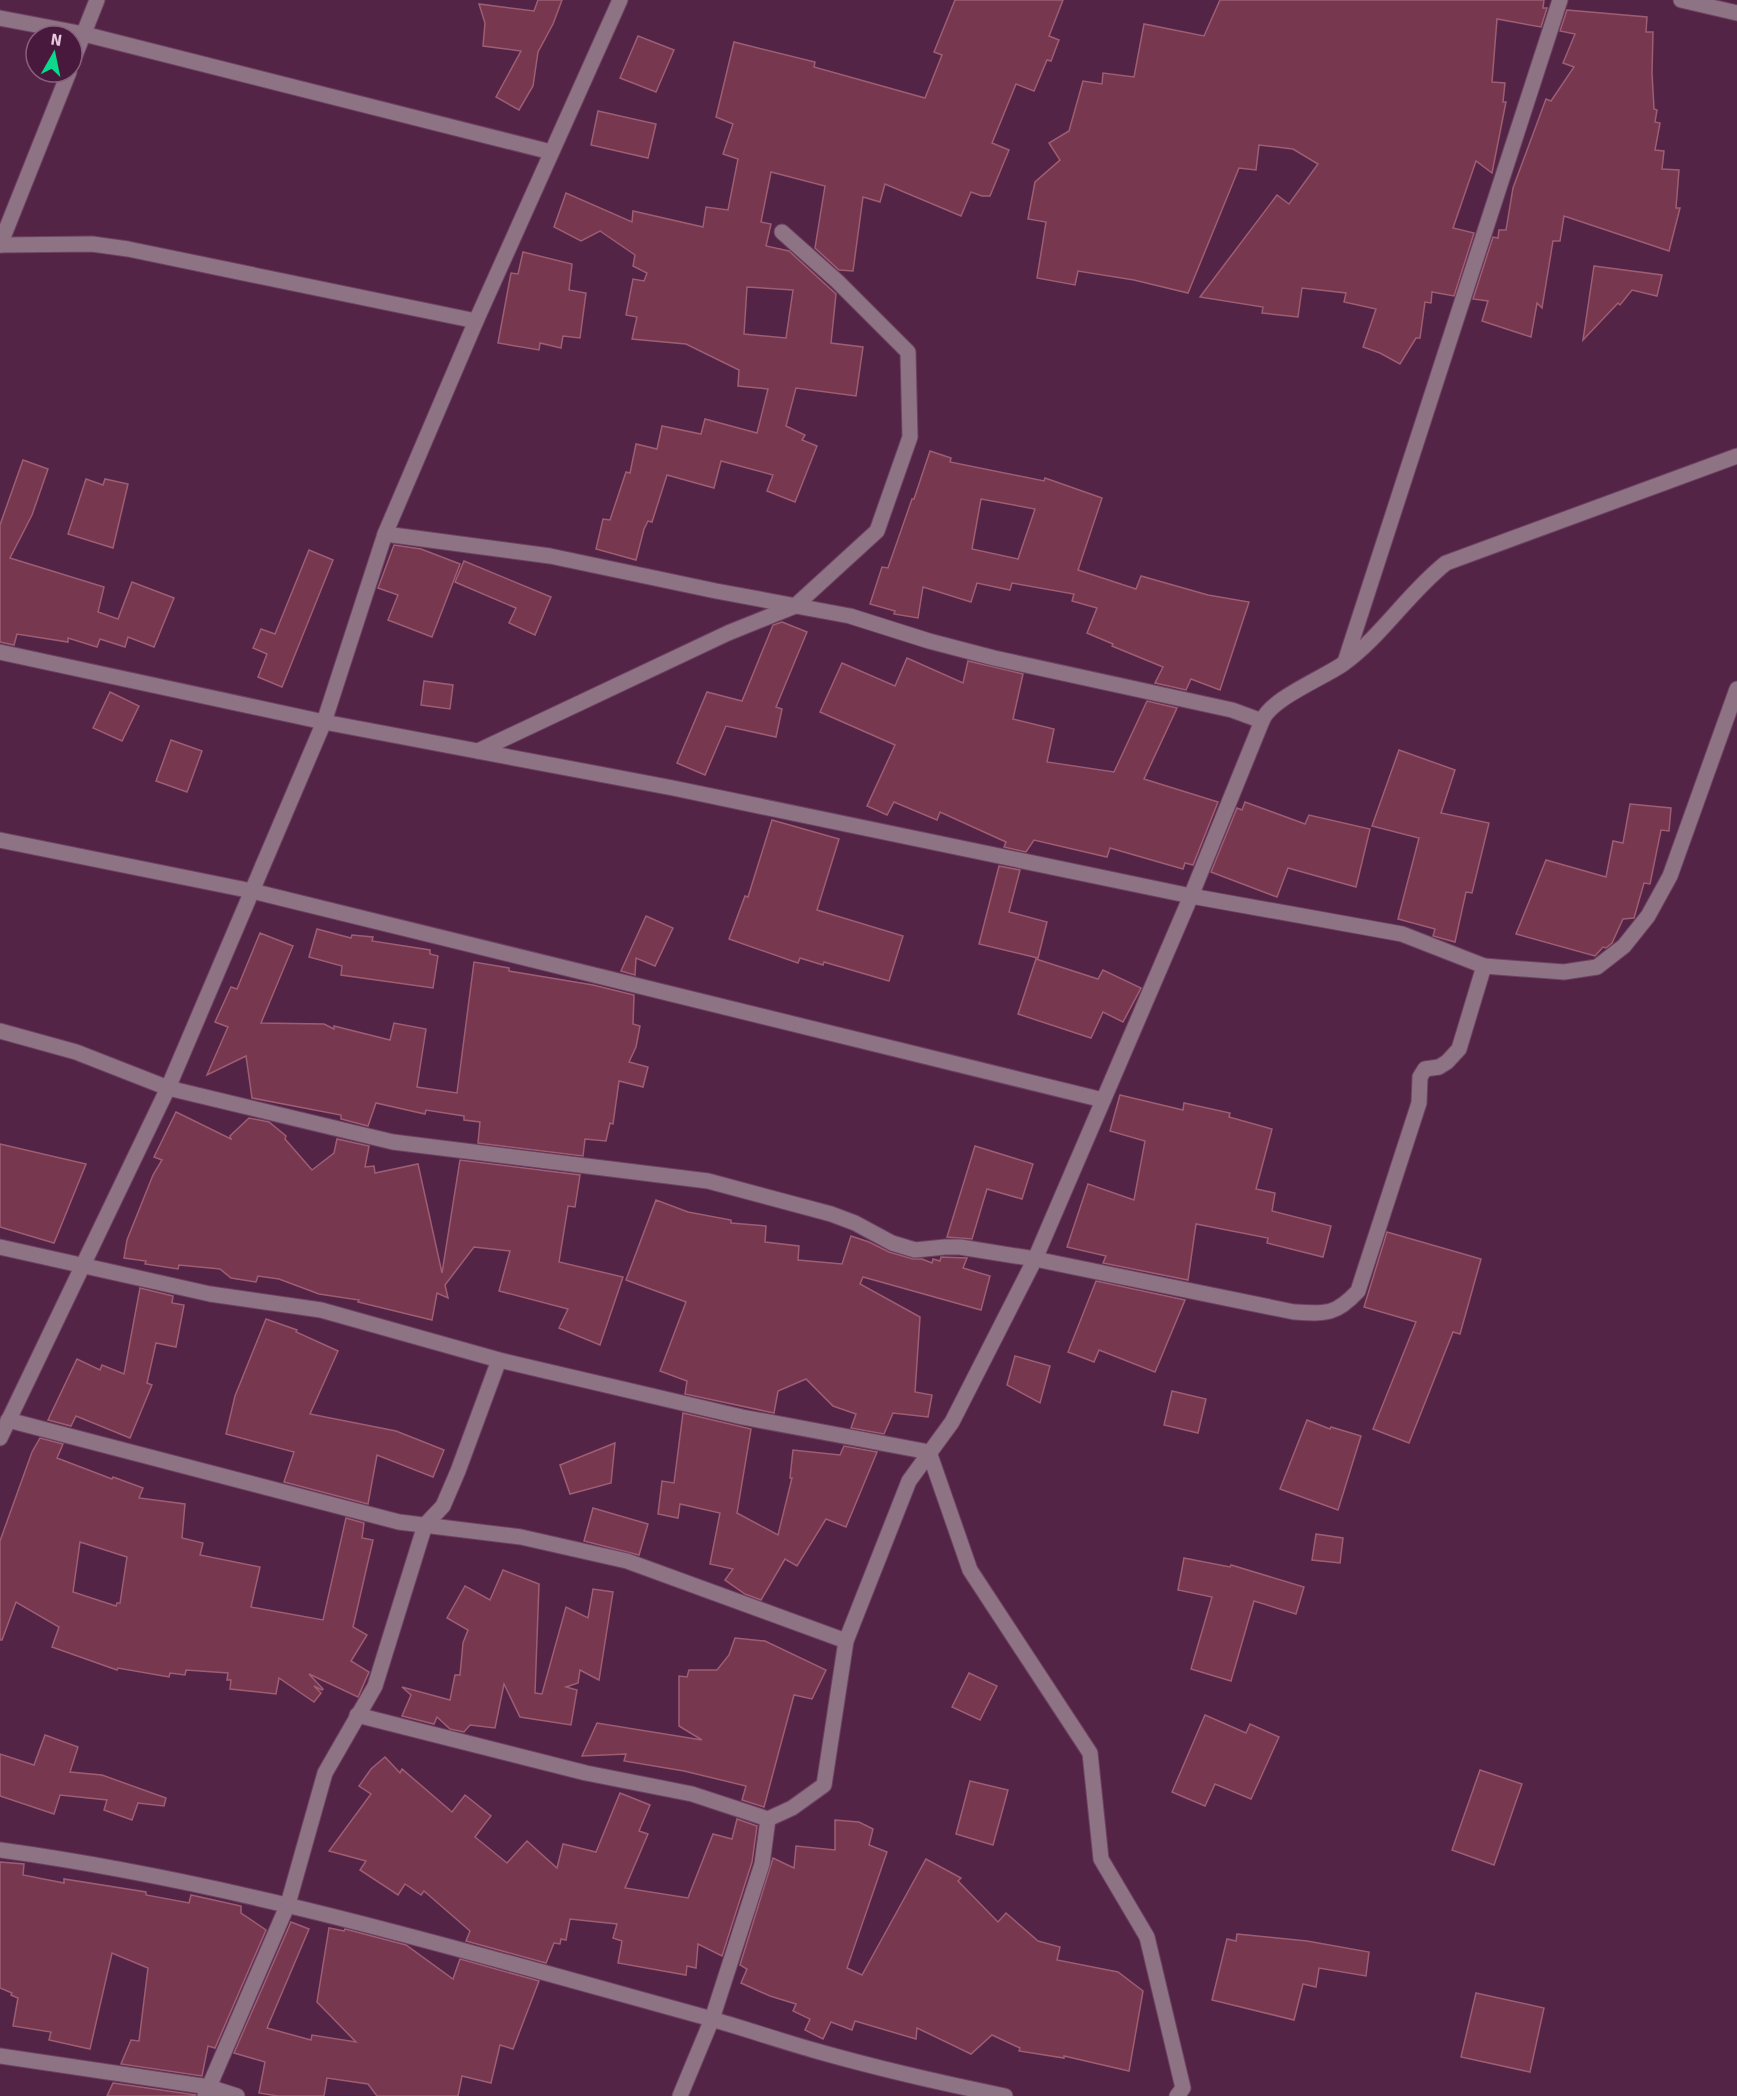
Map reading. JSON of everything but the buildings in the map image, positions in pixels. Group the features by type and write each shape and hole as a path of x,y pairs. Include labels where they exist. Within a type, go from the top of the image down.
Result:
{"street":[{"path":"97,0 84,34 551,152"},
{"path":"0,1438 168,1088 324,722 385,534 551,152 620,0"},
{"path":"1344,663 1560,0"},
{"path":"1681,0 1737,13"},
{"path":"0,18 32,24"},
{"path":"64,84 0,245 92,244 128,249 477,321"},
{"path":"478,751 728,633 795,606 877,531 910,437 908,352 837,281 782,232"},
{"path":"357,1715 586,1773 692,1794 768,1819 792,1808 824,1785 846,1641 909,1481 952,1422 1035,1259 1191,896 1262,721 1270,707 1344,663 1359,651 1431,575 1446,564 1737,456"},
{"path":"385,534 550,556 850,616 994,658 1232,710 1262,721"},
{"path":"0,651 324,722 673,788 1191,896 1402,934 1484,966 1564,972 1597,968 1624,946 1648,916 1670,876 1737,689"},
{"path":"0,840 252,891 1103,1100"},
{"path":"0,1031 76,1052 168,1088 393,1142 708,1181 831,1214 855,1223 892,1243 915,1250 960,1247 1035,1259 1294,1312 1321,1313 1344,1306 1358,1290 1419,1103 1420,1077 1425,1069 1439,1067 1459,1049 1484,966"},
{"path":"0,1247 210,1294 321,1310 499,1360 742,1417 929,1452"},
{"path":"207,2091 288,1904 325,1773 375,1686 425,1526 443,1506 459,1471 499,1360"},
{"path":"8,1420 387,1519 425,1526 521,1537 627,1561 846,1641"},
{"path":"929,1452 970,1570 1090,1753 1101,1859 1147,1936 1183,2088 1177,2096"},
{"path":"680,2096 687,2084 712,2019 762,1864 768,1819"},
{"path":"0,1850 62,1858 288,1904 712,2019 836,2056 935,2082 1005,2096"},
{"path":"0,2056 237,2096"}]}
